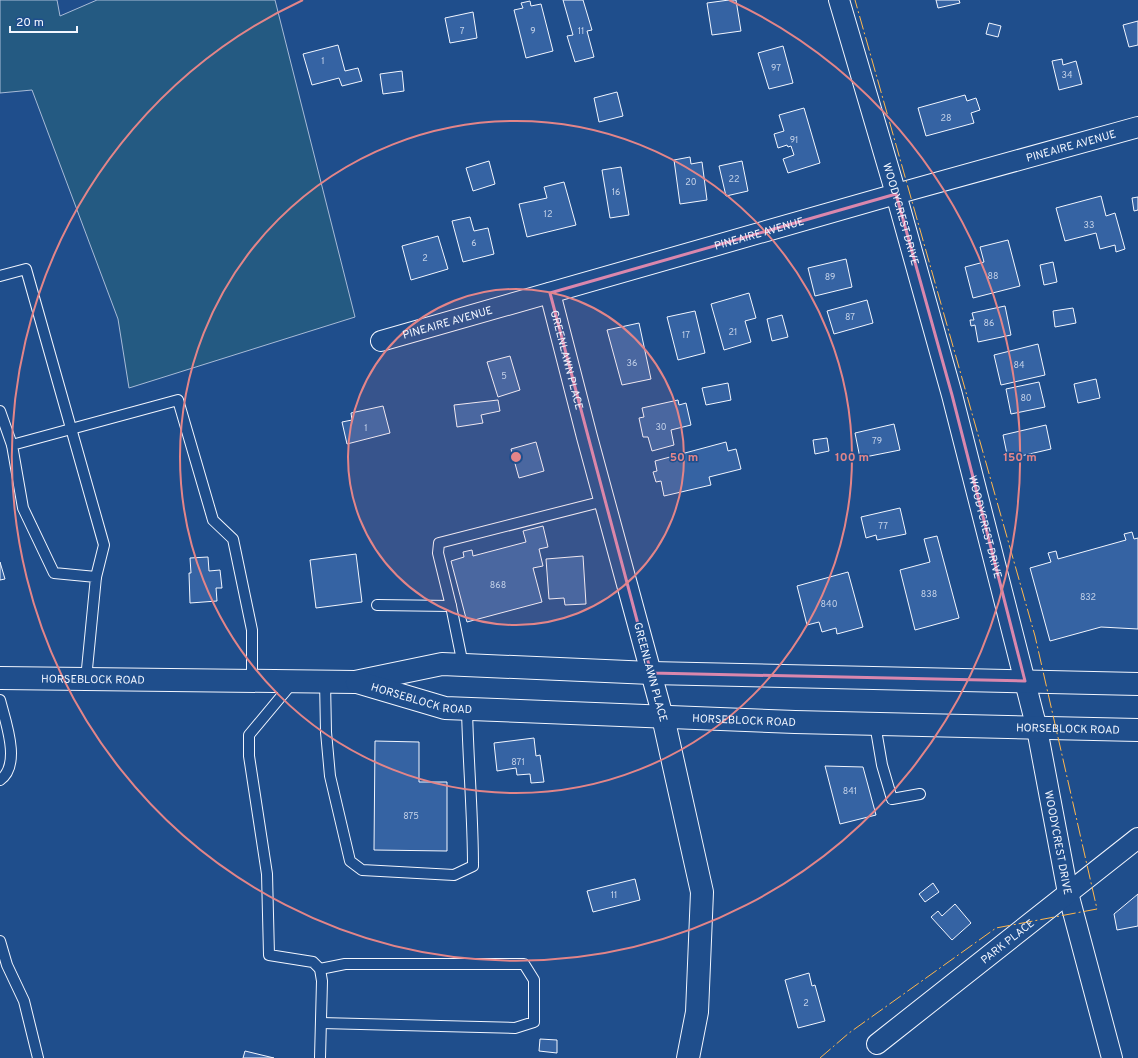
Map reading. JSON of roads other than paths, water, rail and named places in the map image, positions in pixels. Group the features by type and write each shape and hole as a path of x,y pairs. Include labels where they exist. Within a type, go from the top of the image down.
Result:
{"main road":[{"name":"HORSEBLOCK ROAD","path":"0,678 355,682 442,664 651,672 1138,684"},
{"name":"HORSEBLOCK ROAD","path":"355,682 445,708 875,724 1037,729 1138,730"},
{"name":"GREENLAWN PLACE","path":"664,717 702,892 697,1012 688,1058"}],"street":[{"name":"WOODYCREST DRIVE","path":"839,0 896,194 952,395 1037,729 1068,893 1112,1058"},
{"name":"PINEAIRE AVENUE","path":"381,341 896,194 1138,127"},
{"name":"GREENLAWN PLACE","path":"550,293 604,501 664,717"},
{"name":"PARK PLACE","path":"877,1044 1138,838"}],"lane":[{"path":"0,276 26,269 104,545 96,577 86,679"},
{"path":"12,445 178,400 213,520 233,539 252,630 252,681"},
{"path":"0,411 12,445 23,508 54,573 96,577"},
{"path":"463,665 438,553 439,543 604,501"},
{"path":"377,605 451,606"},
{"path":"294,681 250,735 249,756 267,874 269,955 313,962 320,969 322,1023 320,1058"},
{"path":"325,682 326,732 330,776 350,861 362,870 454,875 472,866 473,828 467,747 467,708"},
{"path":"0,700 11,744 10,761 4,777 0,780"},
{"path":"875,724 882,765 892,799 920,794"},
{"path":"0,941 7,965 24,1001 38,1058"},
{"path":"320,969 345,964 524,964 534,980 534,1022 514,1028 322,1023"}]}
